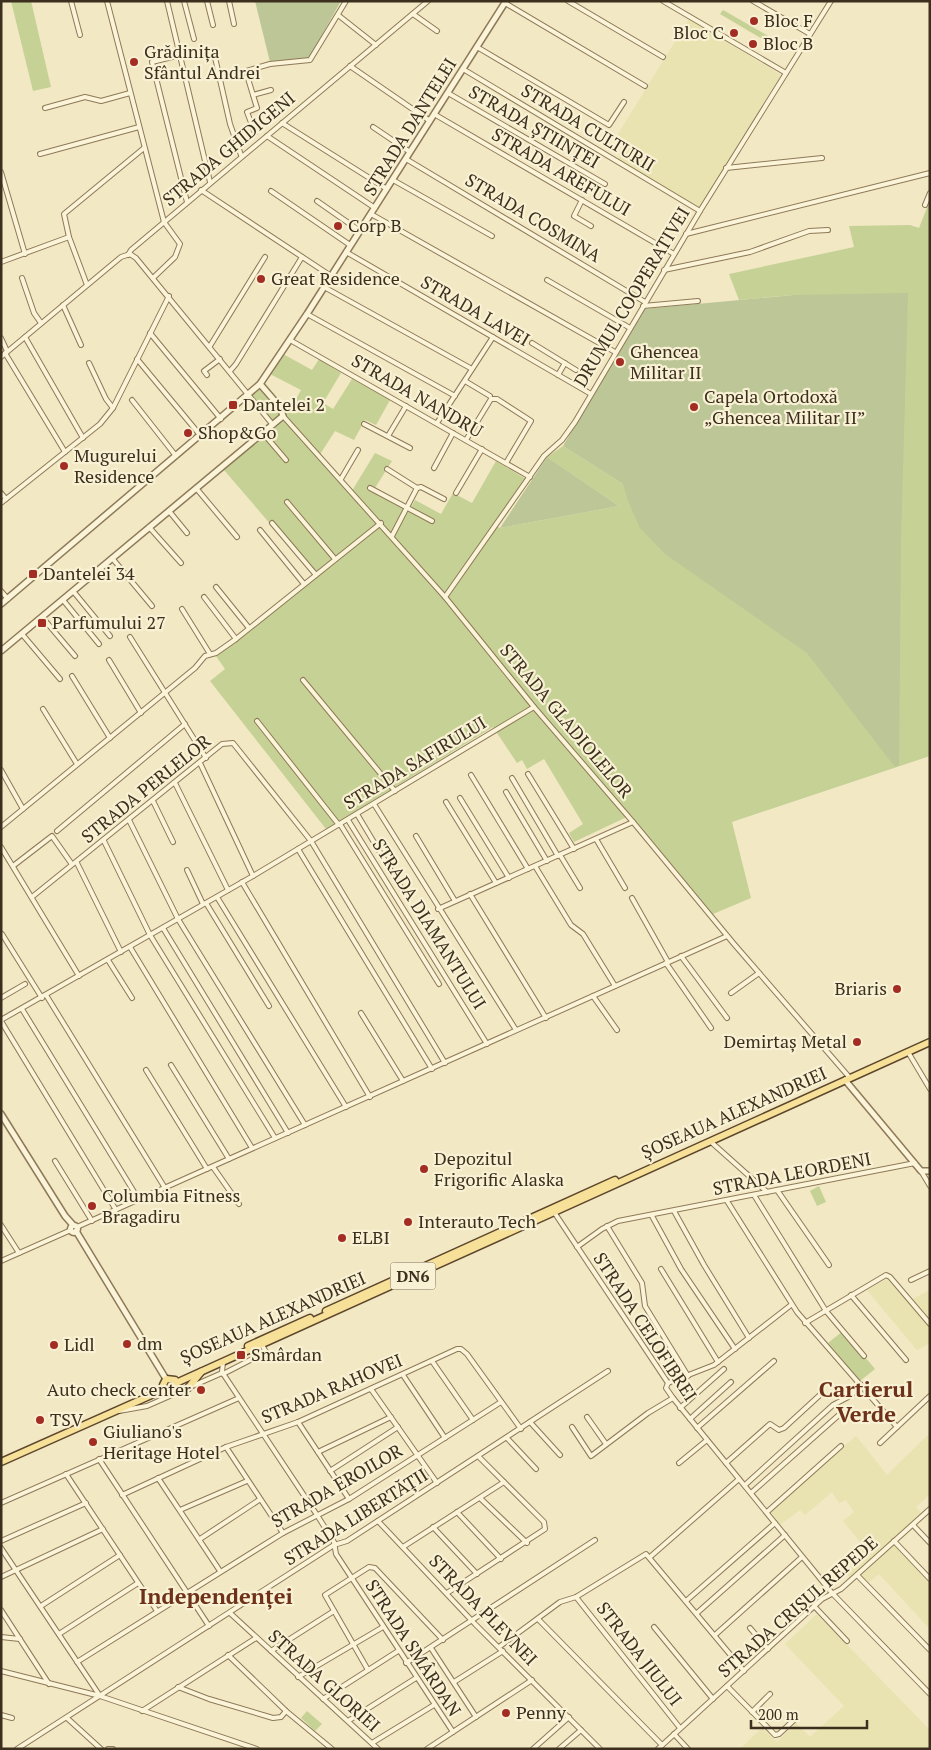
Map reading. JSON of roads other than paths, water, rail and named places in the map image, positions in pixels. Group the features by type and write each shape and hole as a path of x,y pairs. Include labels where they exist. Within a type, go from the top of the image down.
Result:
{"main road":[{"name":"DN6","path":"848,1079 930,1042"},
{"name":"ȘOSEAUA ALEXANDRIEI","path":"176,1382 262,1345 848,1079"},
{"name":"ȘOSEAUA ALEXANDRIEI","path":"176,1382 591,1190 631,1176"},
{"path":"188,1388 202,1372"},
{"name":"DN6","path":"165,1384 173,1390 176,1382"},
{"name":"DN6","path":"1,1458 165,1384 176,1382"},
{"name":"DN6","path":"1,1462 114,1411 165,1384"}],"street":[{"path":"71,1 80,35"},
{"path":"1,356 86,285 128,254 130,250 164,222 107,1"},
{"path":"167,1 210,182"},
{"path":"184,1 194,39"},
{"path":"207,1 213,26"},
{"path":"229,1 234,24"},
{"path":"219,79 270,64 310,60 346,1"},
{"name":"STRADA GHIDIGENI","path":"153,278 174,258 179,248 178,239 164,222 241,155 267,136 428,1"},
{"path":"568,1 663,56"},
{"path":"663,1 786,73"},
{"path":"753,1 810,34"},
{"name":"DRUMUL COOPERATIVEI","path":"445,597 544,456 567,434 726,168 831,1"},
{"path":"505,2 645,86"},
{"name":"STRADA DANTELEI","path":"1,604 260,384 308,314 505,2"},
{"path":"413,14 437,31"},
{"path":"338,15 376,45"},
{"path":"477,47 609,125 624,102"},
{"path":"214,53 230,124 241,155"},
{"path":"181,55 152,62 187,202"},
{"path":"350,66 430,121"},
{"name":"STRADA CULTURII","path":"463,69 700,211"},
{"path":"246,72 257,108 247,112 254,133"},
{"path":"253,96 271,90"},
{"path":"45,108 86,97 101,100 130,93"},
{"name":"STRADA ȘTIINȚEI","path":"448,93 605,184"},
{"name":"STRADA AREFULUI","path":"434,114 674,254"},
{"path":"282,123 386,189"},
{"path":"40,154 138,127"},
{"path":"374,127 410,152"},
{"path":"267,136 374,208"},
{"path":"86,285 69,238 64,214 144,148"},
{"path":"726,168 822,158"},
{"name":"STRADA COSMINA","path":"406,159 644,304"},
{"path":"1,172 25,254"},
{"path":"686,234 930,173"},
{"path":"393,180 492,236"},
{"path":"201,190 331,276"},
{"path":"270,191 350,245"},
{"path":"925,205 930,193"},
{"path":"582,200 574,216 591,226"},
{"path":"317,202 360,231"},
{"path":"371,214 616,352"},
{"path":"664,270 750,252 809,231 828,230"},
{"path":"1,262 69,238"},
{"name":"STRADA LAVEI","path":"346,252 591,394"},
{"path":"128,254 136,258 169,296 273,425"},
{"path":"210,346 265,257"},
{"path":"230,371 302,257"},
{"path":"22,278 34,313 41,323"},
{"path":"547,280 630,328"},
{"path":"324,287 472,370"},
{"path":"1,503 100,424 113,408 169,296"},
{"path":"644,304 698,300"},
{"path":"63,305 81,346"},
{"path":"308,314 455,396"},
{"path":"150,333 221,418"},
{"path":"25,337 83,438"},
{"path":"437,423 494,337"},
{"path":"1,338 6,352 65,452"},
{"name":"STRADA NANDRU","path":"290,340 530,477"},
{"path":"532,343 576,370"},
{"path":"207,375 204,372 220,358"},
{"path":"137,359 200,435"},
{"path":"89,363 106,399 113,408"},
{"path":"558,375 565,364"},
{"path":"465,381 490,396"},
{"name":"STRADA GLADIOLELOR","path":"260,384 280,406 283,416 381,523 445,597 534,707 848,1079"},
{"path":"466,440 491,399 497,399 531,421 506,463"},
{"path":"132,400 176,456"},
{"path":"388,436 406,406"},
{"path":"1,651 283,416"},
{"path":"364,424 410,448"},
{"path":"263,433 286,460"},
{"path":"434,468 454,433"},
{"path":"340,479 358,450"},
{"path":"456,493 482,450"},
{"path":"387,470 417,488 421,487 444,499"},
{"path":"196,488 237,537"},
{"path":"370,488 432,521"},
{"path":"392,536 408,509 417,488"},
{"path":"1,493 6,499"},
{"path":"287,502 335,559"},
{"path":"168,511 187,533"},
{"path":"272,523 316,575"},
{"path":"1,827 195,668 206,656 216,653 236,639 381,523"},
{"path":"149,527 181,563"},
{"path":"260,530 304,584"},
{"path":"112,558 152,606"},
{"path":"216,588 249,628"},
{"path":"1,591 8,599"},
{"path":"73,591 110,636"},
{"path":"204,597 236,639"},
{"path":"62,600 99,644"},
{"path":"182,609 210,654"},
{"path":"42,617 75,656"},
{"path":"22,634 60,679"},
{"path":"130,637 206,758"},
{"path":"109,660 141,713"},
{"path":"72,676 110,738"},
{"path":"302,680 395,791"},
{"name":"STRADA SAFIRULUI","path":"1,1020 311,842 534,707"},
{"path":"44,708 77,764"},
{"path":"257,722 340,824 439,984"},
{"path":"57,831 185,724"},
{"name":"STRADA PERLELOR","path":"32,897 77,863 222,744 234,743 311,842"},
{"path":"200,763 253,876"},
{"path":"1,770 23,809"},
{"path":"528,774 574,849"},
{"path":"471,775 528,869"},
{"path":"512,778 580,888"},
{"path":"175,783 228,890"},
{"path":"506,792 547,861"},
{"path":"460,798 509,878"},
{"path":"153,801 173,842"},
{"path":"446,802 496,883"},
{"path":"374,804 438,909 516,1030"},
{"path":"357,814 402,889"},
{"path":"129,820 178,919 305,1125"},
{"name":"STRADA DIAMANTULUI","path":"348,820 486,1044"},
{"path":"438,909 633,822"},
{"path":"13,866 52,836 71,863"},
{"path":"416,836 454,901"},
{"path":"596,839 625,888"},
{"path":"104,841 150,935 275,1138"},
{"path":"311,842 445,1063"},
{"path":"1,847 79,976"},
{"path":"298,849 432,1069"},
{"path":"77,863 121,952"},
{"path":"535,866 571,925 583,934 615,986"},
{"path":"187,870 204,904 269,1006"},
{"path":"242,882 370,1096"},
{"path":"470,894 546,1018"},
{"path":"216,896 346,1107"},
{"path":"632,898 667,962 711,1028"},
{"path":"163,928 288,1133"},
{"path":"2,934 44,996 165,1188"},
{"path":"1,1261 727,936"},
{"path":"130,947 252,1148"},
{"path":"681,956 727,1018"},
{"path":"108,960 132,998"},
{"path":"731,993 759,973"},
{"path":"1,998 26,984"},
{"path":"593,996 617,1030"},
{"path":"22,1009 138,1200"},
{"path":"361,1013 403,1082"},
{"path":"1,1020 116,1210"},
{"path":"908,1052 930,1089"},
{"path":"171,1065 229,1159"},
{"path":"146,1070 207,1169"},
{"path":"848,1079 915,1163 930,1186"},
{"path":"1,1114 39,1177"},
{"path":"1,1118 74,1228 165,1384"},
{"path":"710,1141 767,1192"},
{"path":"55,1161 92,1221"},
{"name":"STRADA LEORDENI","path":"578,1247 607,1226 915,1163"},
{"path":"213,1167 239,1204"},
{"path":"921,1171 930,1171"},
{"path":"778,1190 829,1265"},
{"path":"754,1195 826,1311 864,1356"},
{"path":"727,1201 791,1304 897,1427"},
{"name":"STRADA CELOFIBREI","path":"554,1212 668,1383 666,1388 672,1398 832,1593 930,1694"},
{"path":"674,1212 749,1338"},
{"path":"652,1216 681,1269 735,1349"},
{"path":"1,1225 19,1253"},
{"path":"607,1226 642,1283 646,1306 688,1376"},
{"path":"661,1269 718,1362"},
{"path":"911,1280 930,1271"},
{"path":"805,1322 883,1276 890,1278 930,1324"},
{"path":"851,1295 906,1360"},
{"path":"668,1383 718,1362 791,1304"},
{"path":"114,1411 141,1408 222,1373 266,1352 262,1345"},
{"name":"STRADA RAHOVEI","path":"122,1495 226,1447 298,1422 461,1349 520,1429"},
{"path":"432,1361 473,1420"},
{"path":"697,1428 774,1361"},
{"path":"222,1373 223,1362"},
{"path":"680,1408 724,1369"},
{"name":"STRADA LIBERTĂȚII","path":"17,1749 334,1545 347,1541 479,1457 608,1371"},
{"name":"STRADA SMÂRDAN","path":"222,1373 317,1515 334,1545 336,1554 351,1578 453,1732"},
{"path":"403,1375 445,1438"},
{"path":"690,1419 731,1382"},
{"path":"745,1485 833,1405 850,1396 862,1385"},
{"path":"372,1389 437,1483"},
{"path":"726,1463 770,1424 782,1430 821,1394"},
{"path":"880,1443 930,1396"},
{"path":"1,1503 239,1398"},
{"path":"572,1427 591,1456 648,1413 672,1398"},
{"name":"STRADA EROILOR","path":"77,1662 283,1533 349,1499 500,1402"},
{"path":"751,1493 840,1414"},
{"path":"318,1452 391,1417"},
{"path":"587,1417 606,1444"},
{"path":"298,1422 349,1499"},
{"path":"530,1422 560,1455"},
{"path":"330,1471 398,1427"},
{"path":"507,1438 536,1468"},
{"path":"678,1463 708,1440"},
{"path":"766,1512 841,1446"},
{"path":"226,1447 259,1500 283,1533"},
{"path":"447,1594 543,1532 546,1524 479,1457"},
{"path":"99,1460 209,1626"},
{"path":"66,1474 157,1611"},
{"path":"158,1478 220,1571"},
{"path":"650,1557 739,1479"},
{"path":"180,1510 247,1481"},
{"path":"404,1547 504,1482"},
{"path":"480,1498 527,1543"},
{"path":"200,1539 259,1500"},
{"path":"1,1541 86,1504"},
{"name":"STRADA CRIȘUL REPEDE","path":"658,1749 814,1606 841,1589 929,1511"},
{"path":"457,1512 501,1559"},
{"name":"STRADA PLEVNEI","path":"378,1521 472,1620 600,1749"},
{"path":"686,1601 775,1523"},
{"path":"913,1524 930,1542"},
{"path":"433,1527 477,1574"},
{"path":"1,1577 104,1529"},
{"path":"697,1613 785,1535"},
{"path":"406,1663 594,1540"},
{"path":"894,1542 930,1579"},
{"path":"1,1548 100,1696"},
{"path":"454,1682 501,1649 560,1602 576,1597 646,1554 744,1671"},
{"path":"41,1606 120,1555"},
{"path":"715,1635 802,1557"},
{"name":"STRADA SMÂRDAN","path":"351,1578 369,1567 375,1568 443,1640"},
{"path":"857,1575 930,1650"},
{"path":"351,1578 326,1594 326,1597 368,1670"},
{"path":"59,1634 138,1582"},
{"name":"STRADA JIULUI","path":"576,1597 680,1728"},
{"path":"814,1606 847,1641"},
{"path":"1,1610 49,1684"},
{"path":"270,1651 334,1611"},
{"name":"STRADA GLORIEI","path":"230,1613 378,1749"},
{"path":"538,1619 662,1745"},
{"path":"298,1677 383,1627"},
{"path":"654,1627 713,1699"},
{"path":"750,1628 768,1649"},
{"path":"1,1637 20,1640"},
{"path":"142,1711 256,1638"},
{"path":"431,1648 476,1717"},
{"path":"323,1699 398,1651"},
{"path":"228,1656 286,1711 332,1749"},
{"path":"1,1671 100,1696 257,1749"},
{"path":"348,1721 416,1678"},
{"path":"427,1749 532,1680"},
{"path":"82,1692 89,1687 91,1682"},
{"path":"728,1686 752,1712 778,1735 794,1720"},
{"path":"178,1687 209,1699 273,1718 280,1717 286,1711"},
{"path":"752,1712 770,1694"},
{"path":"372,1743 434,1704"},
{"path":"1,1714 12,1718"},
{"path":"532,1749 568,1717"},
{"path":"67,1718 101,1749"},
{"path":"559,1749 581,1730"},
{"path":"674,1734 688,1749"},
{"path":"108,1749 113,1749"}],"place":[{"name":"Bloc F","path":"754,21"},
{"name":"Bloc C","path":"734,33"},
{"name":"Bloc B","path":"753,44"},
{"name":"Grădinița Sfântul Andrei","path":"134,62"},
{"name":"Corp B","path":"338,226"},
{"name":"Great Residence","path":"261,279"},
{"name":"Ghencea Militar II","path":"620,362"},
{"name":"Dantelei 2","path":"233,405"},
{"name":"Capela Ortodoxă „Ghencea Militar II”","path":"694,407"},
{"name":"Shop&Go","path":"188,433"},
{"name":"Mugurelui Residence","path":"64,466"},
{"name":"Dantelei 34","path":"33,574"},
{"name":"Parfumului 27","path":"42,623"},
{"name":"Briaris","path":"897,989"},
{"name":"Demirtaș Metal","path":"857,1042"},
{"name":"Depozitul Frigorific Alaska","path":"424,1169"},
{"name":"Columbia Fitness Bragadiru","path":"92,1206"},
{"name":"Interauto Tech","path":"408,1222"},
{"name":"ELBI","path":"342,1238"},
{"name":"dm","path":"127,1344"},
{"name":"Lidl","path":"54,1345"},
{"name":"Smârdan","path":"241,1355"},
{"name":"Auto check center","path":"201,1390"},
{"name":"TSV","path":"40,1420"},
{"name":"Giuliano's Heritage Hotel","path":"93,1442"},
{"name":"Penny","path":"506,1713"}],"district":[{"name":"Cartierul Verde","path":"866,1402"},
{"name":"Independenței","path":"216,1596"}]}
